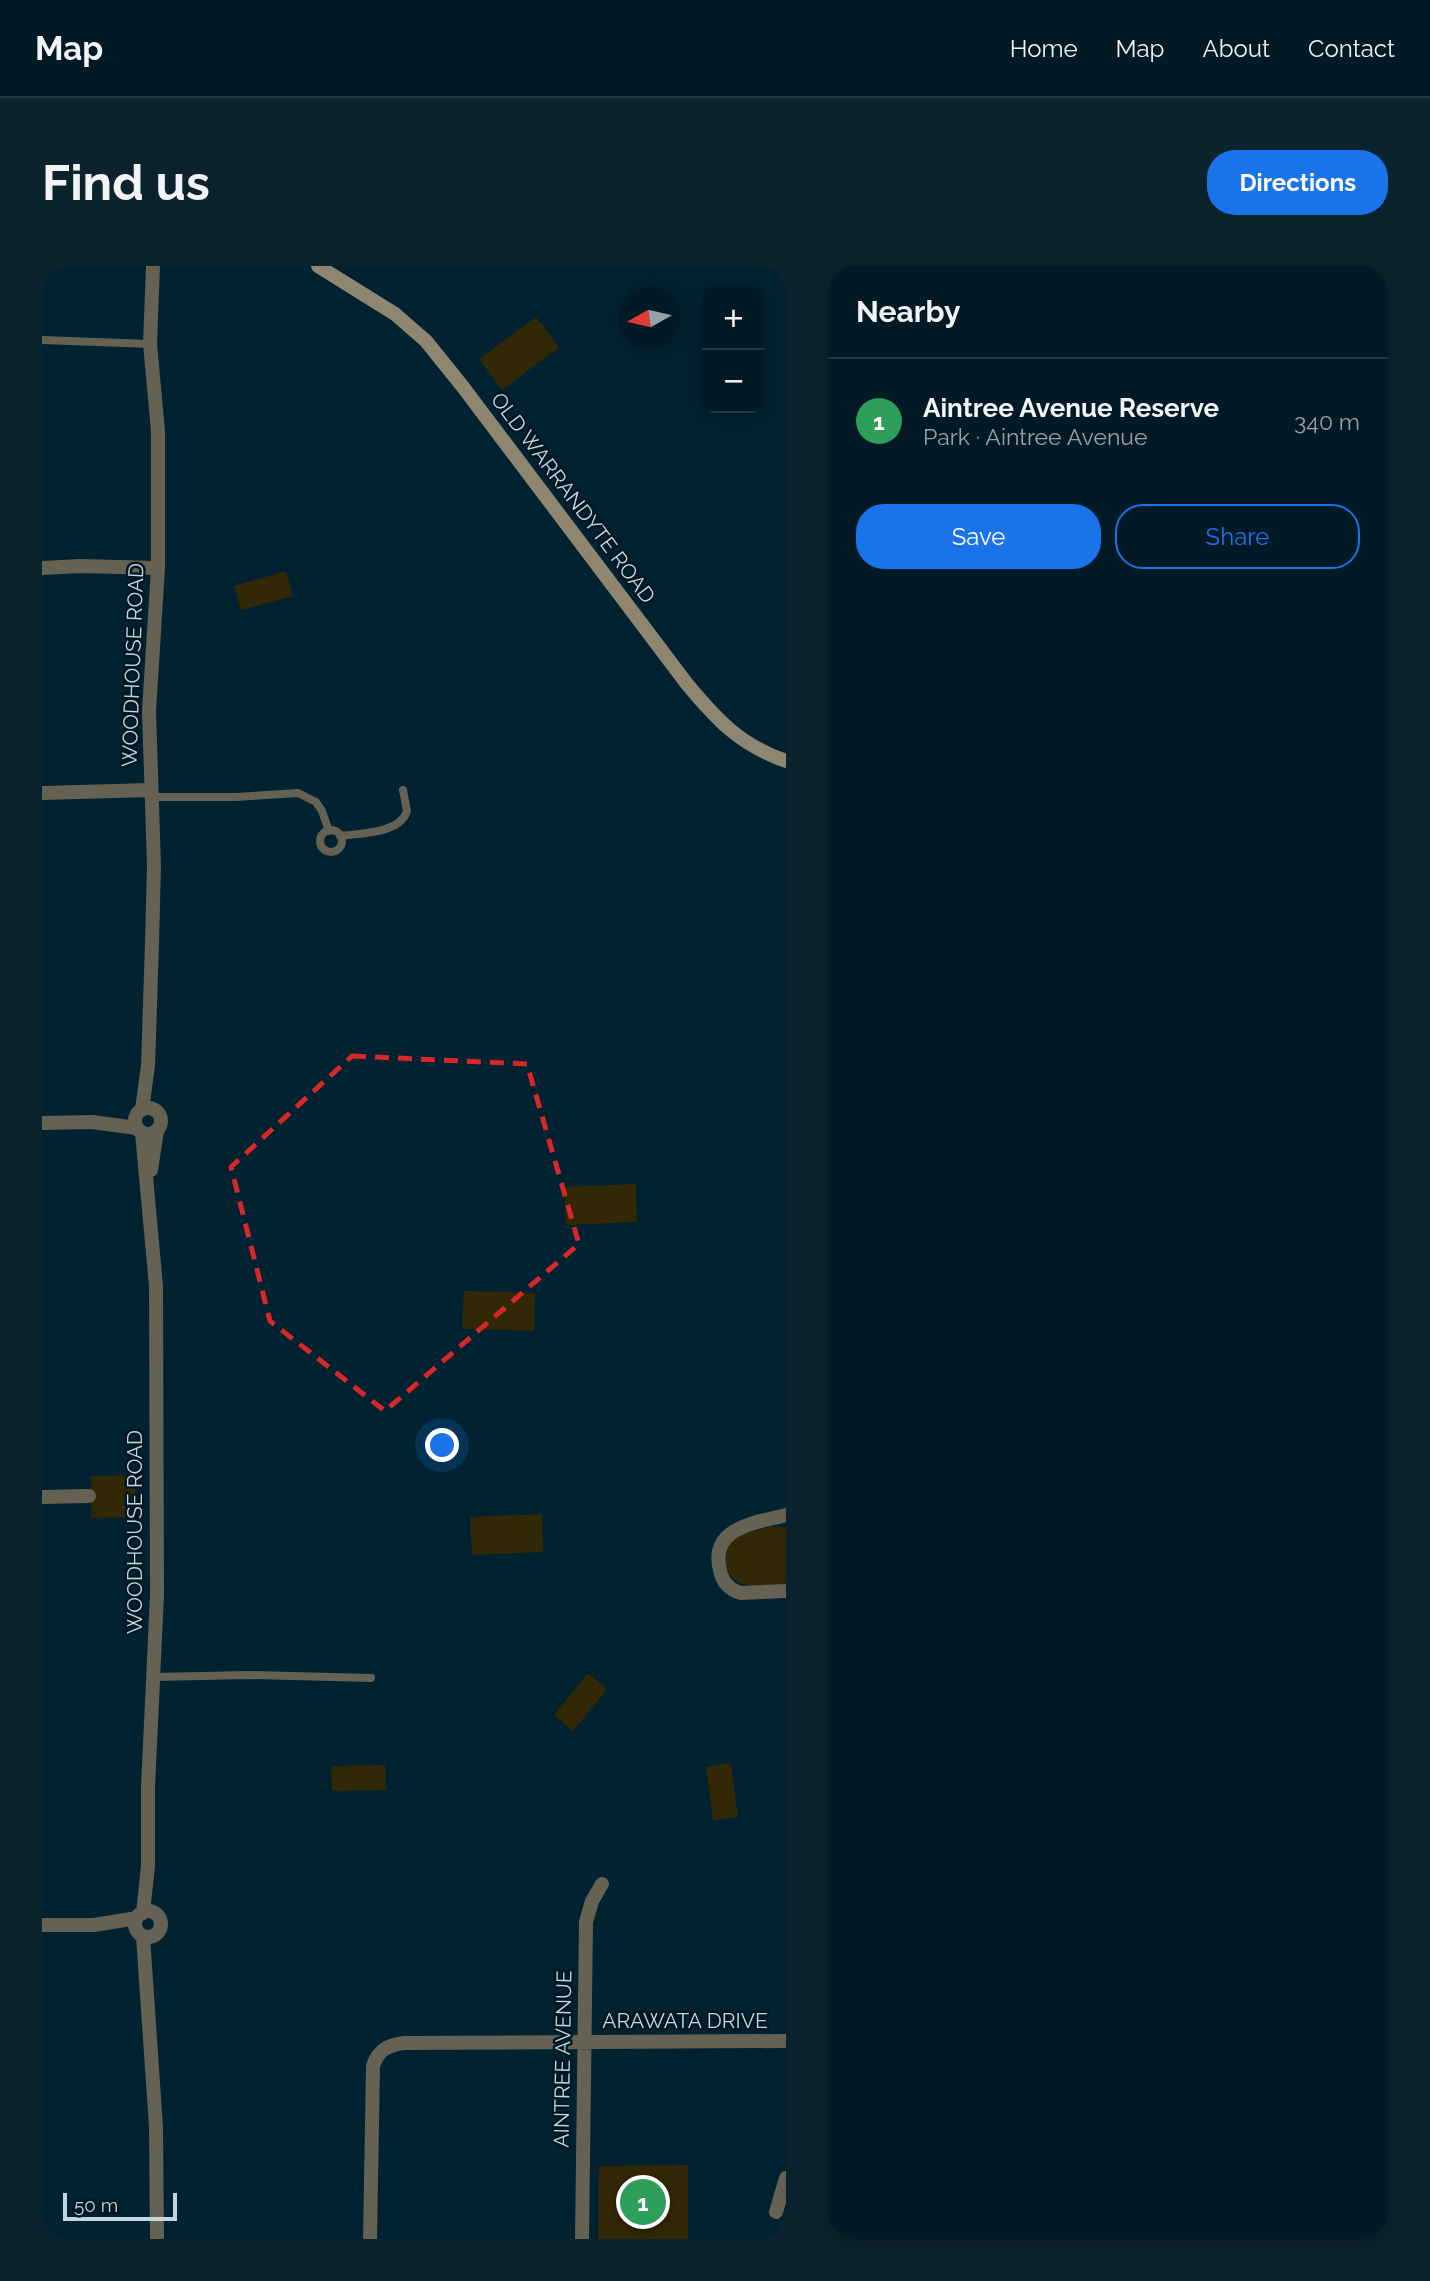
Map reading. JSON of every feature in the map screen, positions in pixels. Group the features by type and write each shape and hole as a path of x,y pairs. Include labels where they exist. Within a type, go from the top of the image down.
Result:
{"main road":[{"name":"OLD WARRANDYTE ROAD","path":"318,266 334,270 395,314 426,341 687,684 720,723 754,747 786,761"}],"street":[{"name":"WOODHOUSE ROAD","path":"153,266 150,344 158,431 158,568 149,711 154,866 148,1066 143,1123 156,1307 157,1595 148,1787 148,1866 143,1927 156,2127 157,2239"},
{"path":"42,568 158,568"},
{"path":"42,793 151,794"},
{"name":"WOODHOUSE ROAD","path":"143,1123 150,1108 157,1112 148,1066"},
{"path":"42,1123 143,1123"},
{"path":"42,1497 89,1496"},
{"path":"786,1515 730,1533 720,1545 718,1563 723,1580 734,1591 786,1591"},
{"name":"WOODHOUSE ROAD","path":"143,1927 149,1911 158,1915 148,1866"},
{"name":"AINTREE AVENUE","path":"582,2239 586,1922 592,1900 602,1884"},
{"path":"42,1925 143,1927"},
{"name":"ARAWATA DRIVE","path":"370,2239 372,2073 380,2051 388,2046 404,2043 786,2041"},
{"path":"776,2211 786,2178"}],"lane":[{"path":"42,340 150,344"},
{"path":"340,836 400,823 407,813 403,790"},
{"path":"151,794 230,797 298,793 316,802 324,814 329,831"},
{"path":"329,831 335,831 340,836 341,844 337,850 326,851 321,846 320,838 329,831"},
{"path":"154,1677 249,1675 370,1678"}],"highlighted area":[{"path":"352,1056 527,1064 579,1244 385,1411 270,1321 231,1167"}],"shaded area":[{"path":"536,317 559,347 502,390 479,359"},
{"path":"286,571 293,596 241,610 234,586"},
{"path":"636,1184 637,1222 566,1225 564,1187"},
{"path":"464,1291 535,1293 534,1331 462,1329"},
{"path":"139,1475 135,1493 139,1517 91,1518 91,1476"},
{"path":"542,1514 543,1552 472,1555 470,1517"},
{"path":"774,1526 786,1528 786,1583 759,1586 733,1579 726,1563 727,1551 732,1541 746,1533"},
{"path":"588,1673 607,1689 573,1731 554,1715"},
{"path":"731,1763 738,1817 713,1820 706,1767"},
{"path":"385,1765 386,1790 332,1791 331,1766"},
{"path":"688,2165 688,2239 598,2239 599,2166"}],"place":[{"name":"Aintree Avenue Reserve","path":"643,2202"}]}
